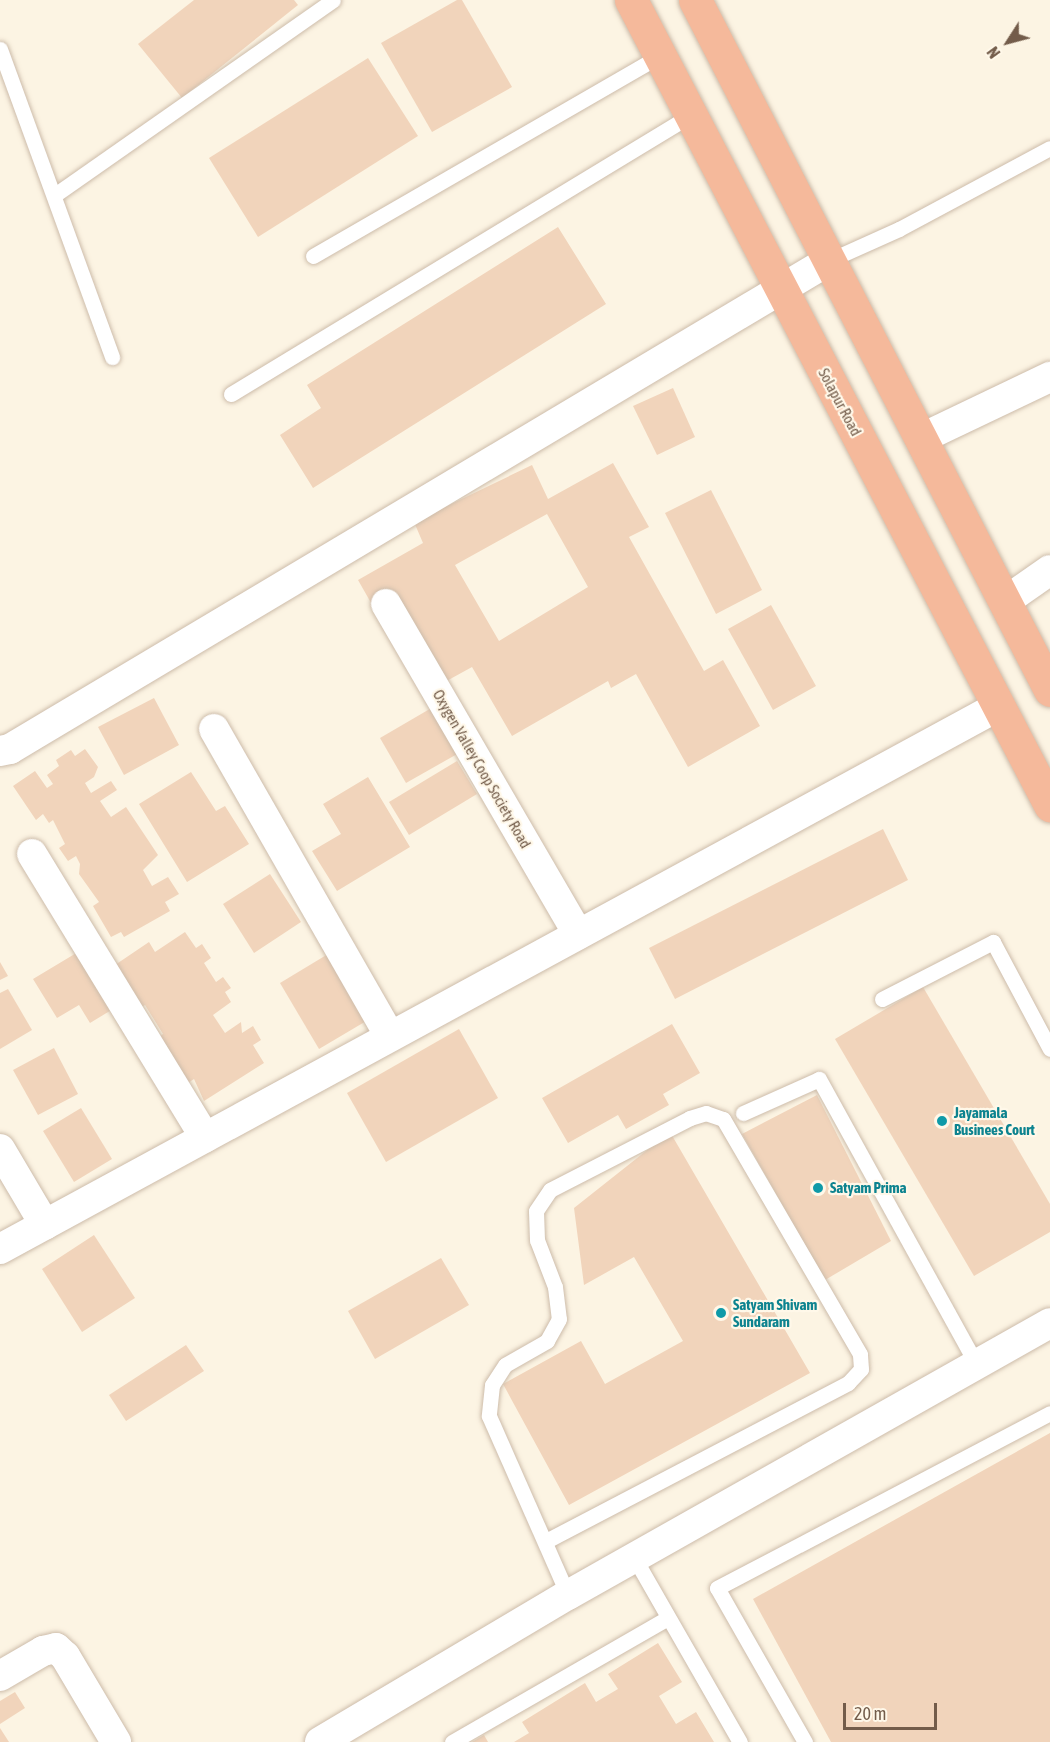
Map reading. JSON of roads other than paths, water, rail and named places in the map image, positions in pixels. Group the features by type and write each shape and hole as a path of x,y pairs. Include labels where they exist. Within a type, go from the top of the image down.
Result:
{"highway":[{"name":"Solapur Road","path":"631,0 1050,805"},
{"path":"695,0 1007,600 1050,690"}],"street":[{"path":"0,751 20,743 780,287 830,260"},
{"path":"922,438 1050,377"},
{"path":"1007,600 1050,570"},
{"name":"Oxygen Valley Coop Society Road","path":"386,604 578,934"},
{"path":"0,1249 999,706"},
{"path":"213,729 390,1036"},
{"path":"32,854 205,1137"},
{"path":"0,1149 45,1225"},
{"path":"320,1742 568,1595 1050,1323"},
{"path":"12,1670 56,1648 65,1656 116,1742"}],"lane":[{"path":"56,194 333,0"},
{"path":"0,49 56,194 112,357"},
{"path":"313,256 660,56"},
{"path":"231,394 691,115"},
{"path":"830,260 899,229 1050,148"},
{"path":"882,999 993,942 1050,1049"},
{"path":"743,1113 819,1079 977,1365"},
{"path":"546,1541 848,1383 861,1369 860,1354 723,1119 706,1113 690,1118 550,1190 536,1211 537,1240 555,1287 559,1319 547,1341 505,1365 492,1385 489,1416 568,1595"},
{"path":"805,1742 717,1588 1050,1413"},
{"path":"635,1559 740,1742"},
{"path":"452,1742 669,1618"}],"place":[{"name":"Jayamala Businees Court","path":"942,1121"},
{"name":"Satyam Prima","path":"818,1188"},
{"name":"Satyam Shivam Sundaram","path":"721,1313"}]}
